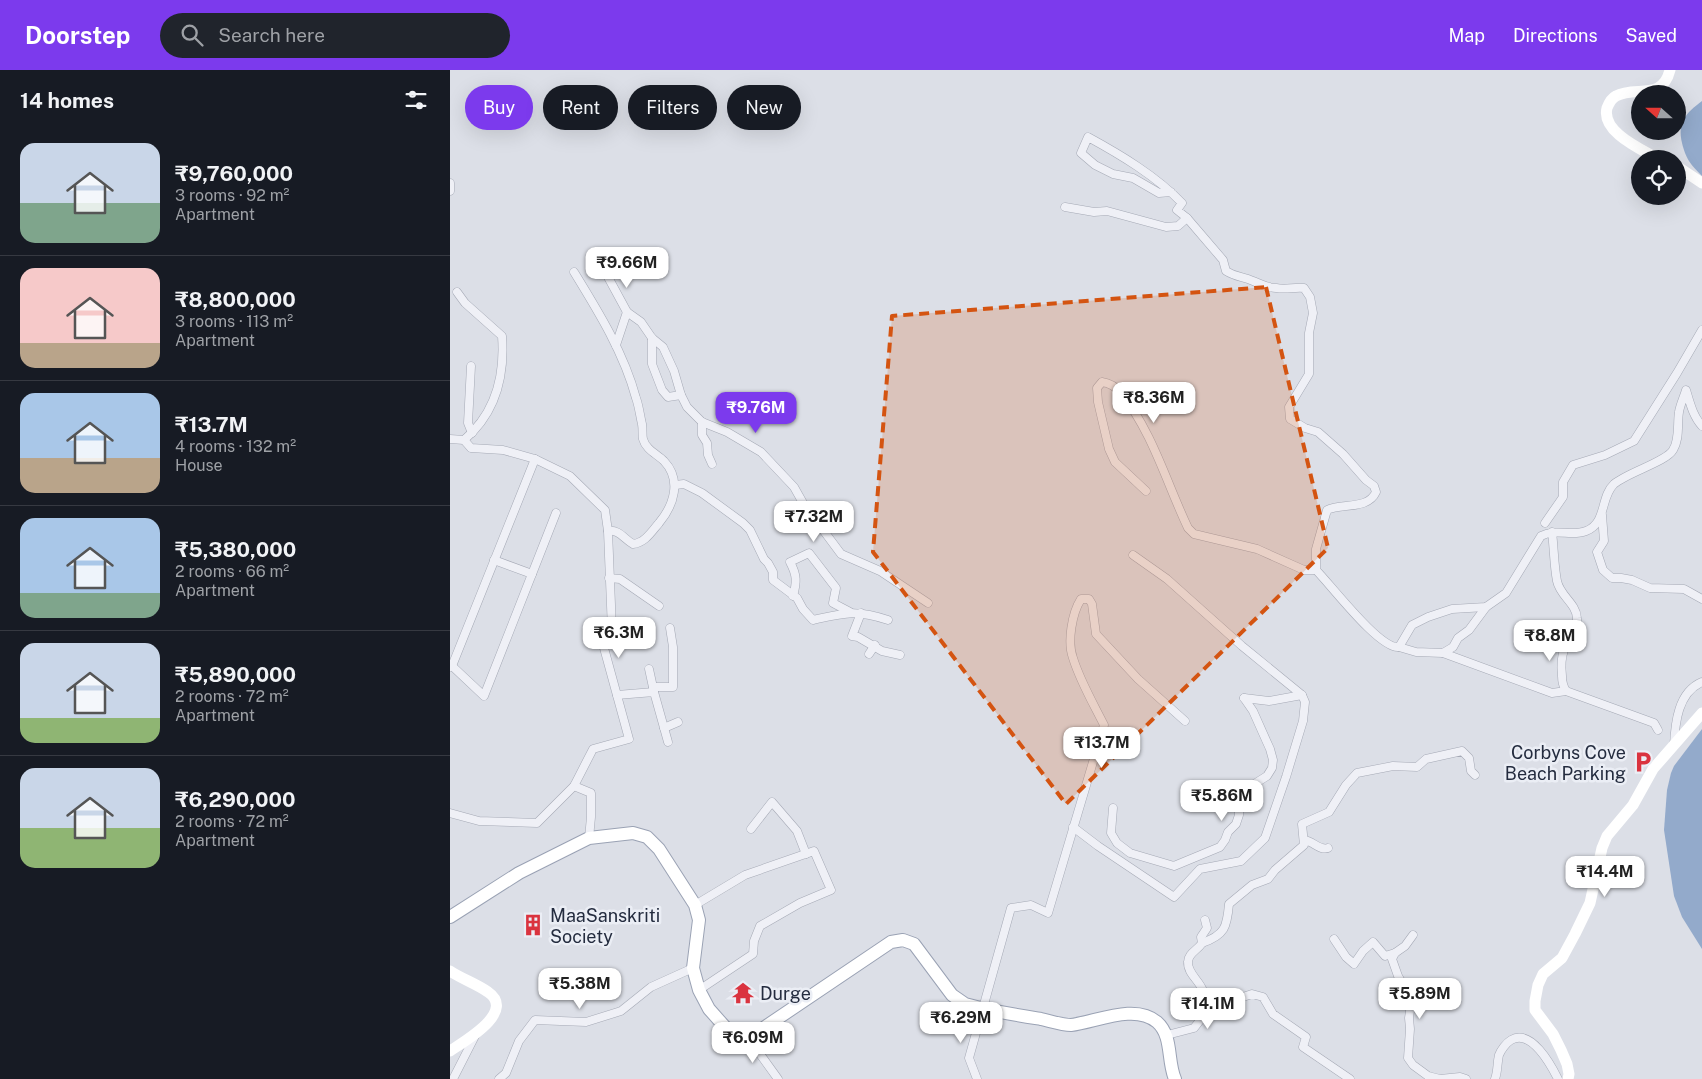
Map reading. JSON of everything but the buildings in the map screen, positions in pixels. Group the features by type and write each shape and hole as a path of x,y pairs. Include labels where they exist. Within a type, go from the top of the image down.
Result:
{"main road":[{"path":"1643,150 1622,137 1612,128 1606,116 1608,107 1615,96 1623,93 1647,92 1659,87 1668,77 1670,70"},
{"path":"1686,173 1702,183"},
{"path":"1568,1079 1567,1064 1561,1050 1553,1034 1535,1010 1538,985 1543,974 1562,958 1579,927 1590,903 1602,848 1607,836 1633,805 1653,769 1702,713"},
{"path":"450,917 519,873 589,838 633,833 648,837 659,849 695,905 699,920 693,968 699,990 710,1009 725,1027 747,1036 759,1031 891,942 903,940 914,944 952,995 966,1004 1070,1025 1088,1020 1134,1013 1157,1022 1167,1035 1172,1071 1175,1079"},
{"path":"450,971 490,993 495,1001 492,1020 476,1034 450,1051"}],"street":[{"path":"1172,192 1159,193 1133,178 1113,174 1095,164 1081,153 1088,137 1118,154 1172,192 1182,203 1177,210 1187,218 1223,260 1226,271 1236,277 1251,280 1262,286 1304,288 1310,297 1312,313 1309,374 1289,407 1290,419 1305,428 1318,432 1343,454 1366,480 1374,486 1376,492 1374,497 1364,503 1332,507 1327,510 1316,549 1316,570 1360,620 1394,648 1399,647 1416,652 1443,653 1552,693 1566,691 1654,723 1658,730"},
{"path":"450,183 450,191"},
{"path":"1065,207 1094,212 1107,211 1166,227 1178,226 1187,218"},
{"path":"574,272 596,307 616,345 636,397 643,440 652,452 665,462 675,484 667,513 639,544 633,544 619,532 608,531"},
{"path":"608,277 627,312 640,322 652,338 663,347 687,407 702,422 727,432 761,452 794,487 803,503 841,554 880,570 928,604"},
{"path":"457,292 465,303 502,336 503,354 500,382 490,407 482,422 464,440"},
{"path":"616,345 627,312"},
{"path":"1545,523 1563,497 1563,482 1572,465 1605,455 1634,441 1702,330"},
{"path":"652,338 652,364 662,390 668,398 681,395"},
{"path":"471,366 468,423 472,433"},
{"path":"1146,492 1115,462 1109,449 1098,402 1097,388 1102,382 1109,383 1120,392 1141,424 1164,471 1188,528 1194,534 1256,549 1304,570 1316,570"},
{"path":"1443,653 1453,648 1458,638 1469,630 1486,607 1506,593 1541,536 1548,532 1584,532 1595,527 1602,516 1610,488 1635,471 1670,455 1675,448 1679,411 1686,390 1692,410 1697,421 1702,426"},
{"path":"702,422 702,435 707,443 708,455 712,464"},
{"path":"450,439 464,440 471,448 503,450 535,459 570,476 605,510 608,531 612,630 604,648 629,739 594,749 574,786 537,822 479,822 450,813"},
{"path":"535,459 451,666 484,696 556,513"},
{"path":"675,484 684,484 702,493 743,523 750,530 764,560 773,572 773,580 797,598 803,609 813,620 850,612 869,614 888,620"},
{"path":"1602,516 1604,541 1596,552 1603,570 1612,578 1632,580 1650,588 1684,589 1702,599"},
{"path":"1552,532 1557,582 1563,593 1570,600 1578,619 1564,649 1560,667 1563,687 1566,691"},
{"path":"793,596 797,582 790,562 809,553 836,588 833,603 850,612"},
{"path":"1073,827 1174,897 1200,869 1241,861 1265,838 1303,721 1305,702 1302,695 1242,646 1167,579 1133,555"},
{"path":"494,560 532,574"},
{"path":"609,578 620,579 659,606"},
{"path":"976,1079 969,1058 1011,908 1031,905 1048,913 1104,725 1072,657 1071,631 1075,608 1080,599 1089,599 1092,604 1096,634 1138,679 1184,721"},
{"path":"1399,647 1412,625 1428,617 1452,609 1486,607"},
{"path":"861,613 852,636 858,637 882,651 900,655"},
{"path":"617,696 673,687 674,647 670,628"},
{"path":"868,654 874,646"},
{"path":"649,669 668,742"},
{"path":"1674,746 1675,727 1682,703 1693,685 1702,682"},
{"path":"1113,808 1111,834 1130,853 1174,866 1220,847 1228,832 1236,824 1242,794 1267,776 1272,768 1273,760 1270,750 1253,711 1244,698 1269,701 1302,695"},
{"path":"664,728 678,722"},
{"path":"1208,1010 1203,990 1187,963 1190,955 1202,943 1217,937 1224,930 1229,904 1252,884 1268,879 1275,870 1304,845 1302,824 1329,812 1346,785 1357,773 1394,766 1417,767 1426,759 1462,751 1469,758 1471,771 1474,775"},
{"path":"574,786 591,794 589,838"},
{"path":"751,829 772,802 797,831 806,854"},
{"path":"1304,840 1310,840 1320,848 1328,848"},
{"path":"695,905 745,876 814,851 831,890 800,903 760,926 754,941 753,954 699,990"},
{"path":"1202,943 1201,937 1207,928 1205,920"},
{"path":"1334,939 1346,957 1354,964 1363,951 1373,942 1385,956 1405,946 1413,935"},
{"path":"1394,953 1392,960 1411,1004 1408,1018 1410,1029 1408,1058 1413,1065 1428,1076 1440,1079 1460,1077 1466,1079"},
{"path":"499,1079 506,1073 519,1041 535,1020 586,1022 621,1011 651,987 693,968"},
{"path":"1167,1035 1194,1028 1208,1010 1222,1000 1232,996 1243,997 1252,994 1263,997 1273,1014 1306,1037 1303,1047 1350,1079"},
{"path":"453,1079 476,1034"},
{"path":"747,1036 778,1079"},
{"path":"1495,1079 1499,1054 1509,1041 1523,1037 1529,1040 1544,1055 1558,1079"}],"highlighted area":[{"path":"1266,287 1328,548 1066,804 873,552 892,316"}],"water":[{"path":"1702,101 1702,176 1691,165 1682,143 1682,140 1686,140 1686,116"},
{"path":"1702,729 1702,949 1682,917 1674,896 1664,830 1667,790 1671,773 1674,766"}],"place":[{"name":"Corbyns Cove Beach Parking","path":"1643,762"},
{"name":"MaaSanskriti Society","path":"533,925"},
{"name":"Durge","path":"743,993"}]}
